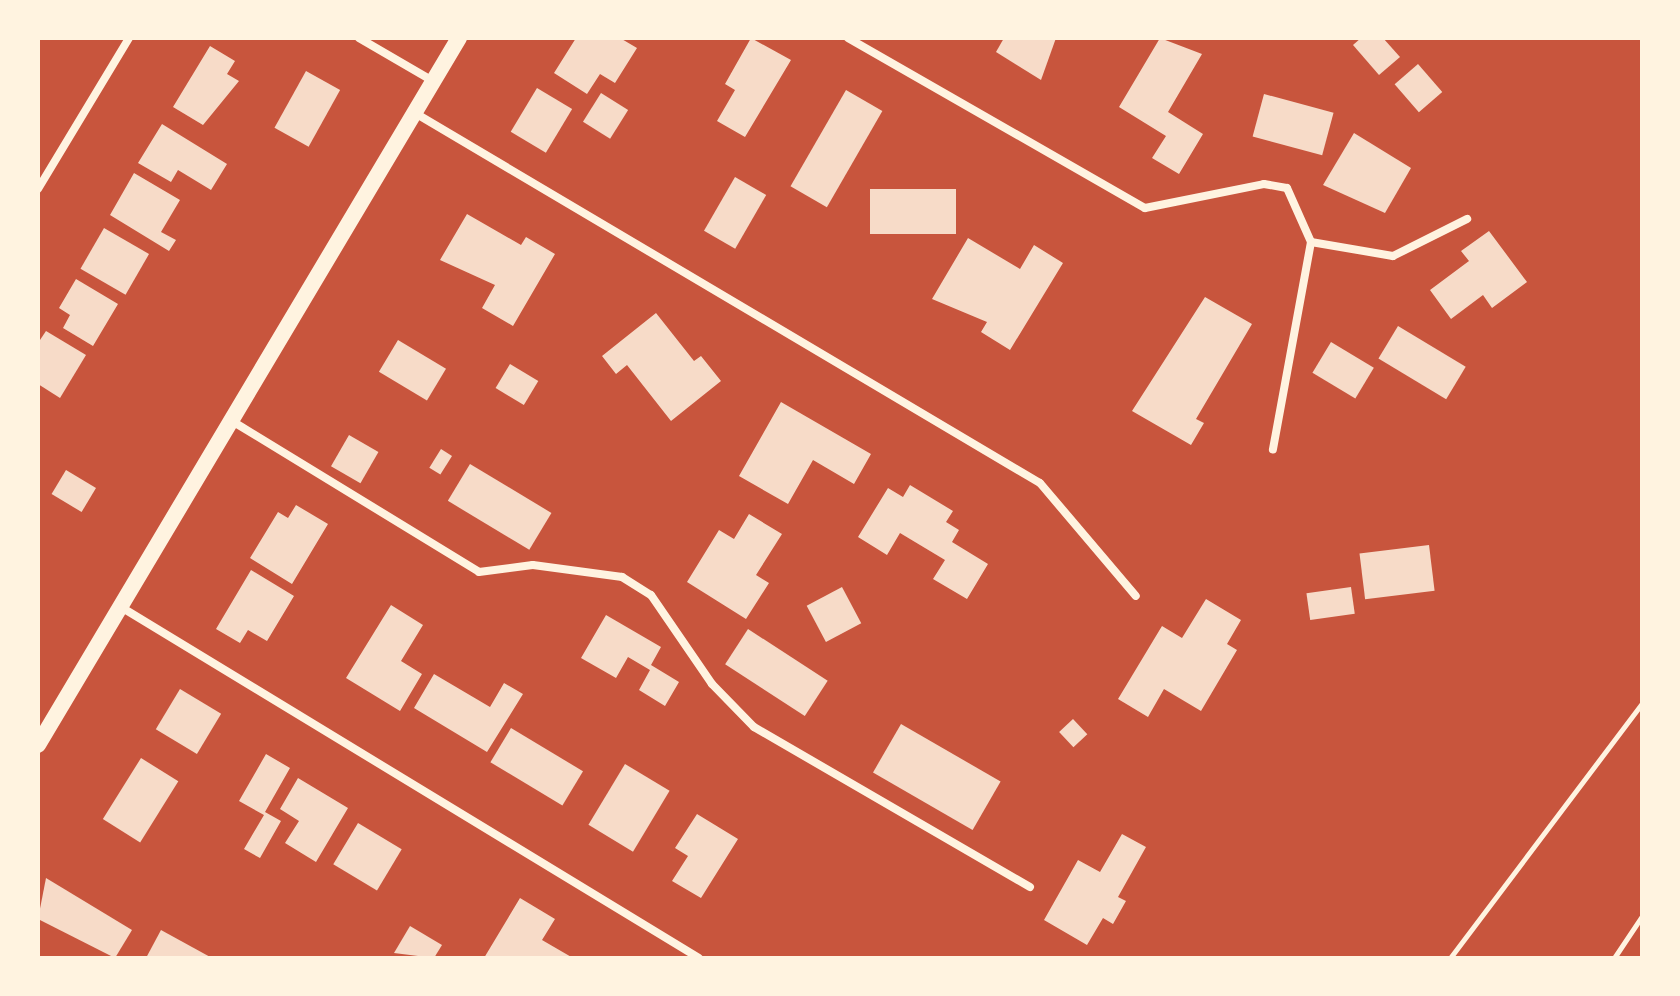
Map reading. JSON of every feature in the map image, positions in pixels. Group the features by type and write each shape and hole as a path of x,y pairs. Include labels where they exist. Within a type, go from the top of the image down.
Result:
{"main road":[{"path":"38,745 459,38"}],"street":[{"path":"38,189 129,38"},
{"path":"359,38 433,81"},
{"path":"848,38 1145,208 1264,184 1287,188 1311,242 1273,450"},
{"path":"415,113 1040,483 1136,596"},
{"path":"1311,242 1393,256 1467,219"},
{"path":"231,420 479,572 533,565 632,583 651,595 712,684 754,727 1030,887"},
{"path":"120,606 699,958"}],"path":[{"path":"1450,958 1642,703"},
{"path":"1614,958 1642,916"}],"building":[{"path":"576,38 620,38 637,48 615,83 600,74 587,94 554,73"},
{"path":"751,38 791,60 745,137 717,121 735,90 725,84"},
{"path":"1004,38 1056,38 1041,80 996,52"},
{"path":"1160,38 1202,54 1168,112 1203,134 1179,174 1152,158 1166,136 1119,107"},
{"path":"1361,38 1383,38 1400,57 1379,75 1353,45"},
{"path":"210,46 235,61 227,74 239,81 203,125 173,107"},
{"path":"1418,64 1442,92 1419,112 1395,84"},
{"path":"306,71 340,90 309,147 274,128"},
{"path":"537,88 572,109 546,153 511,132"},
{"path":"846,90 882,111 827,207 790,186"},
{"path":"601,93 628,110 610,139 583,122"},
{"path":"1264,94 1334,113 1322,155 1253,137"},
{"path":"162,124 227,164 211,190 178,170 171,182 138,163"},
{"path":"1354,133 1411,168 1385,213 1323,185"},
{"path":"134,173 180,200 161,232 176,240 169,251 110,215"},
{"path":"735,177 766,195 735,249 704,231"},
{"path":"870,189 956,189 956,234 870,234"},
{"path":"467,214 521,245 526,237 555,254 513,326 482,308 495,285 440,260"},
{"path":"104,228 149,254 126,295 81,269"},
{"path":"1489,231 1527,282 1492,308 1483,295 1451,319 1430,290 1469,261 1461,251"},
{"path":"968,238 1020,269 1034,245 1063,263 1010,350 981,332 987,322 932,299"},
{"path":"76,279 118,304 93,346 63,328 70,315 59,308"},
{"path":"1205,297 1252,324 1196,419 1204,423 1191,445 1132,411"},
{"path":"656,313 694,361 701,356 721,381 671,421 627,365 616,374 602,356"},
{"path":"1398,326 1466,367 1446,399 1378,359"},
{"path":"46,331 86,355 60,398 38,384 38,343"},
{"path":"398,340 446,369 427,401 379,372"},
{"path":"1331,342 1374,368 1355,399 1312,373"},
{"path":"510,364 538,381 524,405 496,388"},
{"path":"781,402 871,454 854,484 813,460 788,504 739,476"},
{"path":"349,435 378,452 360,483 331,466"},
{"path":"441,449 452,456 440,475 429,468"},
{"path":"470,464 551,513 529,550 448,501"},
{"path":"66,470 96,488 82,512 52,494"},
{"path":"910,485 953,511 946,522 959,530 952,542 988,564 967,599 933,579 945,560 900,533 887,555 858,537 888,488 903,497"},
{"path":"296,505 328,524 292,584 250,558 278,512 288,518"},
{"path":"749,514 782,534 756,575 769,583 746,619 687,582 719,530 734,539"},
{"path":"1429,545 1435,591 1365,599 1360,554"},
{"path":"251,570 294,596 267,641 248,630 240,643 216,629"},
{"path":"842,587 861,623 826,642 807,606"},
{"path":"1351,587 1355,614 1310,620 1306,593"},
{"path":"1206,599 1241,620 1227,644 1237,650 1201,711 1164,689 1148,717 1118,699 1162,626 1182,638"},
{"path":"391,605 423,625 401,661 422,674 400,711 346,678"},
{"path":"606,615 661,647 651,665 679,682 665,706 639,690 650,670 628,657 616,678 581,658"},
{"path":"748,629 828,681 805,716 725,664"},
{"path":"434,674 490,707 504,683 523,694 487,752 414,708"},
{"path":"180,689 221,714 197,754 156,729"},
{"path":"1073,719 1087,734 1073,747 1059,732"},
{"path":"901,724 1001,782 973,830 873,772"},
{"path":"511,728 583,771 562,806 490,762"},
{"path":"266,754 290,768 265,812 281,821 260,858 244,849 264,815 239,801"},
{"path":"141,758 178,781 140,842 103,819"},
{"path":"625,764 670,791 633,852 588,825"},
{"path":"298,778 348,808 316,862 285,843 299,821 280,809"},
{"path":"697,814 738,839 701,898 672,881 688,856 675,848"},
{"path":"358,823 402,849 377,890 333,864"},
{"path":"1122,834 1146,847 1118,897 1126,901 1113,924 1103,918 1087,945 1044,920 1078,860 1100,872"},
{"path":"46,878 132,930 115,958 38,919"},
{"path":"520,898 555,919 542,940 573,958 484,958"},
{"path":"410,926 442,945 434,958 394,953"},
{"path":"161,930 212,958 146,958"}]}
